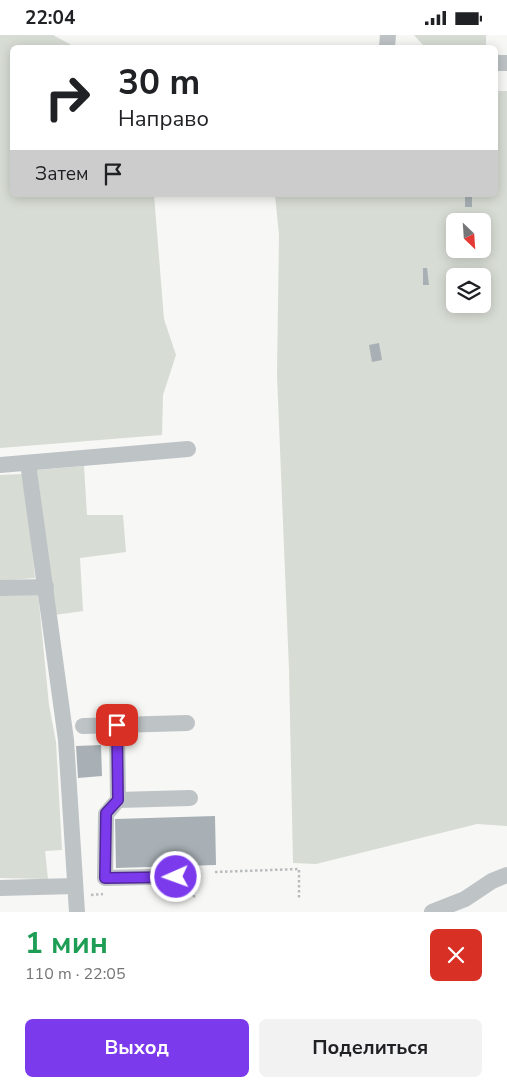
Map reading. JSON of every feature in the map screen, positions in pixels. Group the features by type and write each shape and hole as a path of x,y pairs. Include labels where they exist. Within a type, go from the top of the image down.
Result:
{"street":[{"path":"0,465 188,449"},
{"path":"28,463 66,740 77,912"},
{"path":"0,589 46,587"},
{"path":"83,726 187,723"},
{"path":"117,725 118,800 106,813 105,878 193,876"},
{"path":"118,800 190,799"},
{"path":"432,912 465,899 485,885 507,875"},
{"path":"0,888 75,886"}],"path":[{"path":"215,872 299,869 299,898"}],"shaded area":[{"path":"0,35 53,35 71,45 10,45 10,197 154,197 164,319 176,355 163,395 162,435 0,448"},
{"path":"414,35 486,35 486,45 423,45"},
{"path":"498,91 507,91 507,826 477,824 316,864 293,863 289,669 277,375 279,235 275,197 498,197"},
{"path":"84,466 87,515 123,515 126,552 80,558 83,611 55,615 37,470"},
{"path":"24,474 35,578 0,581 0,475"},
{"path":"38,593 49,705 56,742 62,850 45,851 48,879 0,878 0,594"}],"building":[{"path":"465,197 472,197 472,207 465,207"},
{"path":"423,268 427,268 429,285 423,285"},
{"path":"379,343 382,360 372,362 369,345"},
{"path":"101,745 102,776 78,778 76,746"},
{"path":"215,816 216,865 116,868 115,819"}],"route":[{"path":"117,725 118,800 106,813 105,878 176,877"}]}
